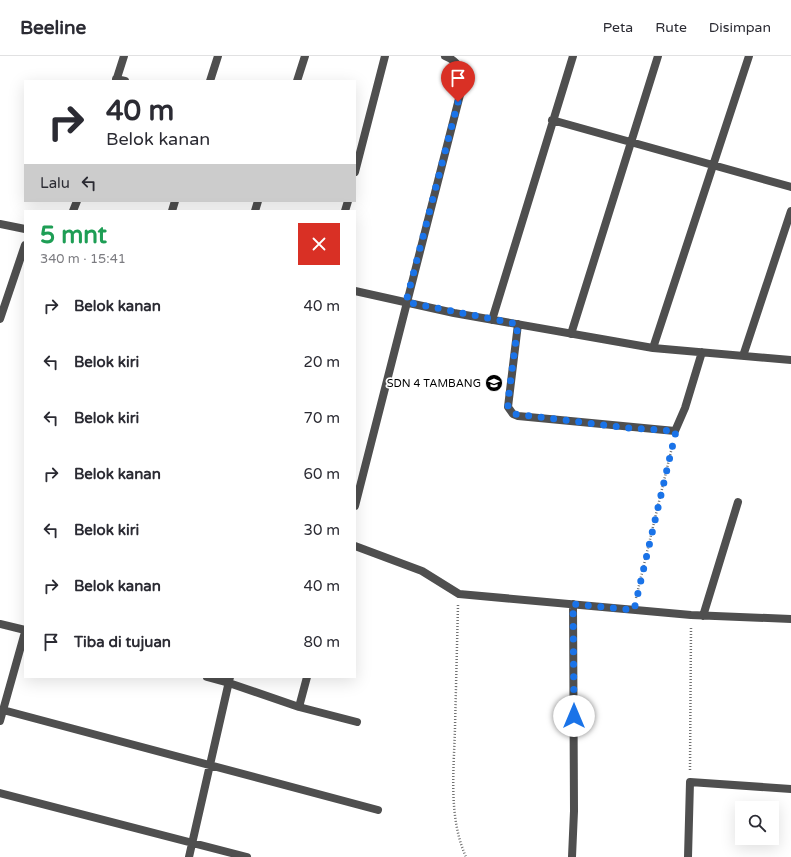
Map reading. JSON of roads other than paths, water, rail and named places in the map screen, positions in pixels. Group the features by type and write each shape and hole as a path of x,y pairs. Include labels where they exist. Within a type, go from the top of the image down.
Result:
{"street":[{"path":"116,80 124,56"},
{"path":"210,80 218,56"},
{"path":"296,80 304,56"},
{"path":"356,168 385,56"},
{"path":"356,502 462,87 462,72 459,66 454,60 445,56"},
{"path":"492,320 552,120 573,56"},
{"path":"571,334 658,56"},
{"path":"653,348 749,56"},
{"path":"552,120 791,187"},
{"path":"743,356 791,211"},
{"path":"0,224 24,229"},
{"path":"0,319 24,248"},
{"path":"356,291 492,320 653,348 791,360"},
{"path":"518,324 508,401 508,407 514,414 676,431 685,408 702,352"},
{"path":"703,616 738,502"},
{"path":"356,546 422,571 459,594 691,616 791,619"},
{"path":"572,857 574,811 573,604"},
{"path":"0,624 24,631"},
{"path":"0,721 24,635"},
{"path":"215,678 230,680 299,707 357,722"},
{"path":"299,707 307,678"},
{"path":"189,857 194,842 230,680"},
{"path":"3,710 378,810"},
{"path":"688,857 690,782 791,789"},
{"path":"0,793 194,842 247,857"}],"place":[{"name":"SDN 4 TAMBANG","path":"494,383"}]}
